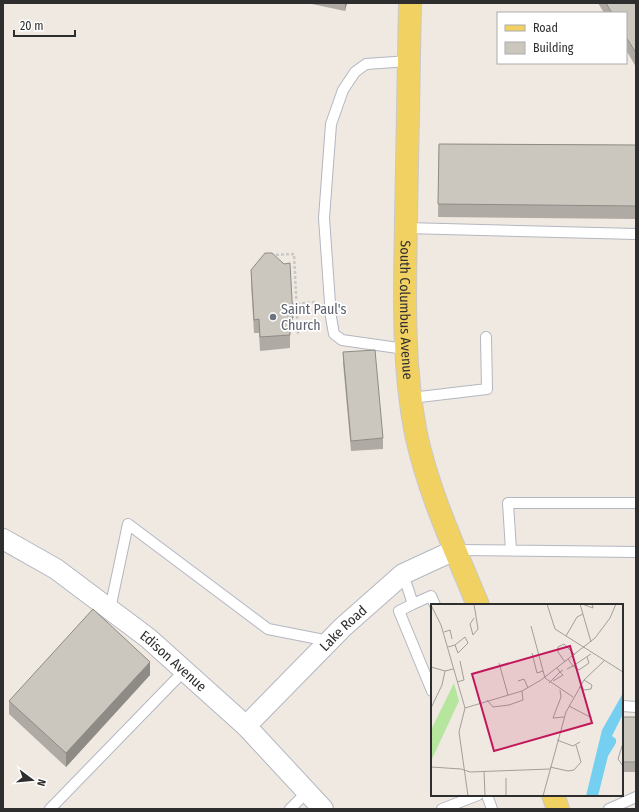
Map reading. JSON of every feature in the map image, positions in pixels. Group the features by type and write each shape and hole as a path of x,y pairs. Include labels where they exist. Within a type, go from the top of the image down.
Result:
{"main road":[{"name":"South Columbus Avenue","path":"410,3 404,287 405,349 416,433 423,463 441,517 478,604"},
{"path":"553,796 558,809"}],"street":[{"name":"Edison Avenue","path":"3,539 56,569 148,638 246,726 323,809"},
{"name":"Lake Road","path":"246,726 343,627 403,574 455,550"}],"lane":[{"path":"405,349 342,340 334,334 330,317 324,218 331,124 343,90 355,72 366,64 409,61"},
{"path":"406,228 636,234"},
{"path":"411,398 487,389 486,336"},
{"path":"511,550 508,503 636,503"},
{"path":"110,609 128,524 268,629 329,641"},
{"path":"455,550 636,552"},
{"path":"403,574 413,604"},
{"path":"431,690 399,611 431,596 435,604"},
{"path":"50,809 184,671"},
{"path":"623,706 636,707"},
{"path":"290,809 308,792"},
{"path":"442,809 475,796"},
{"path":"487,796 492,809"},
{"path":"611,808 636,797"}],"path":[{"path":"265,255 294,254 298,334"},
{"path":"292,304 330,301"}],"building":[{"path":"606,3 636,3 636,53 627,39 627,12 611,12"},
{"path":"439,144 636,145 636,206 438,204"},
{"name":"Saint Paul's Church","path":"265,253 272,253 284,264 290,263 293,318 289,318 290,335 260,337 259,319 254,320 251,270"},
{"path":"375,350 383,438 351,441 343,352"},
{"path":"93,609 150,662 66,753 9,701"},
{"path":"623,717 636,717 636,762 623,762"}],"place":[{"name":"Saint Paul's Church","path":"273,317"}]}
